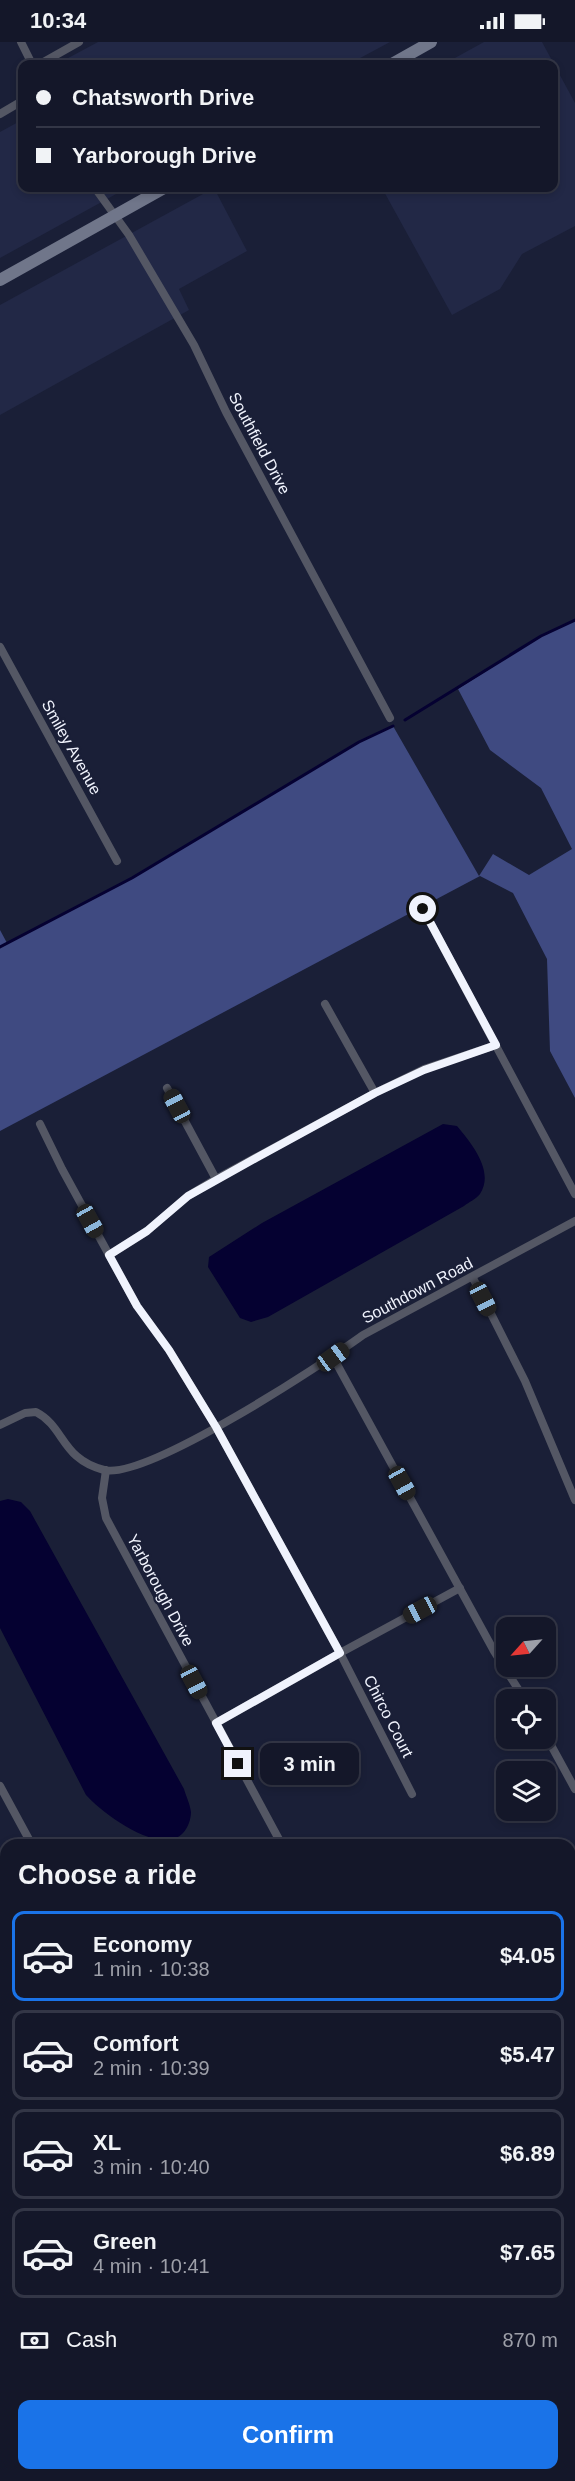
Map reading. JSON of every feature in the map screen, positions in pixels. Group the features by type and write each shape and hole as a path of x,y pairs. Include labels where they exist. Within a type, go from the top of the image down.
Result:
{"main road":[{"path":"399,60 431,42"},
{"path":"0,280 157,192"}],"street":[{"path":"21,42 30,60"},
{"path":"47,60 80,42"},
{"path":"0,114 18,103"},
{"name":"Southfield Drive","path":"98,192 129,235 194,345 226,412 390,718"},
{"name":"Smiley Avenue","path":"0,647 117,861"},
{"path":"423,909 575,1194"},
{"path":"325,1004 375,1093"},
{"path":"109,1255 147,1231 188,1196 216,1179 375,1093 424,1070 496,1045"},
{"path":"167,1088 216,1179"},
{"name":"Chirco Court","path":"40,1124 137,1306 169,1350 216,1427 340,1653 412,1794"},
{"name":"Southdown Road","path":"106,1470 145,1464 216,1427 333,1357 363,1335 473,1278 575,1221"},
{"path":"473,1278 525,1381 575,1500"},
{"path":"333,1357 494,1651 518,1689"},
{"path":"0,1425 25,1413 36,1412 50,1422 73,1454 106,1470"},
{"name":"Yarborough Drive","path":"106,1470 102,1498 106,1518 279,1839"},
{"path":"216,1723 460,1588"},
{"path":"553,1749 575,1789"},
{"path":"0,1786 29,1839"}],"shaded area":[{"path":"98,42 390,42 356,60 64,60"},
{"path":"484,42 542,42 552,60 451,60"},
{"path":"558,71 575,103 575,226 522,254 500,289 452,315 384,192 558,192"},
{"path":"18,122 18,192 120,192 0,258 0,132"},
{"path":"207,192 216,192 247,251 179,289 189,310 0,415 0,305"},
{"path":"575,620 575,1098 550,1051 547,959 513,893 480,876 0,1131 0,930 7,943 132,878 359,742 393,726 479,876 493,854 529,875 572,849 541,788 490,750 458,689 541,636"},
{"path":"443,1124 457,1126 479,1158 485,1176 484,1185 478,1196 268,1317 251,1322 240,1318 208,1267 209,1257 262,1223"},
{"path":"8,1499 21,1502 30,1511 184,1789 191,1812 190,1818 185,1831 173,1839 156,1839 132,1830 105,1812 86,1795 0,1628 0,1501"}],"waterway":[{"path":"405,720 541,636 575,620"},
{"path":"0,947 132,878 359,742 393,726"}],"route":[{"path":"238,1764 216,1723 340,1653 216,1427 169,1350 137,1306 109,1255 147,1231 188,1196 216,1179 375,1093 424,1070 496,1045 423,909"}]}
